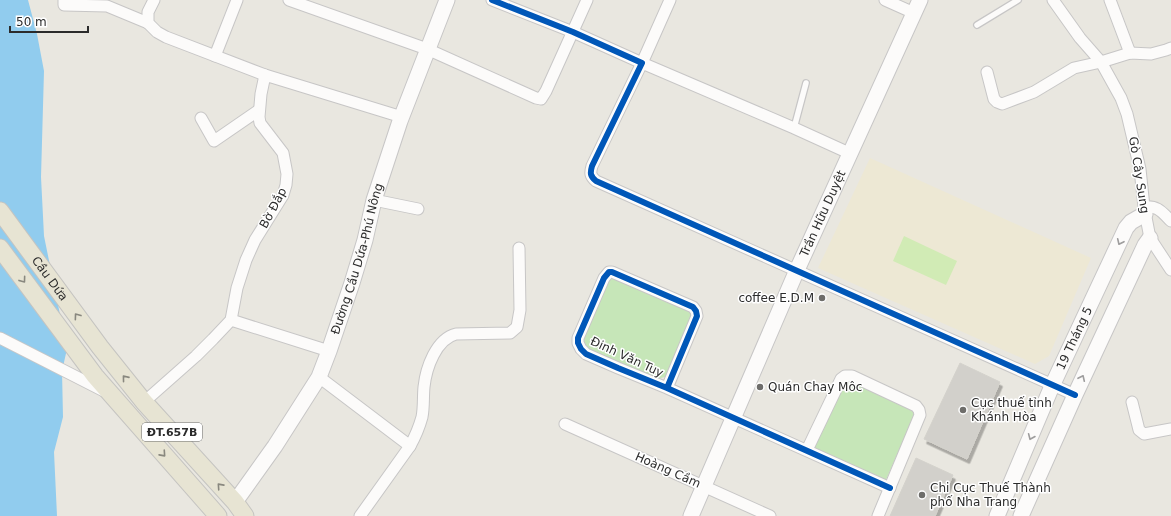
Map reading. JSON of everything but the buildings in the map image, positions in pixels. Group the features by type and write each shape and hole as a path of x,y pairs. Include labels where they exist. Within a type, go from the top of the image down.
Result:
{"main road":[{"name":"Cầu Dứa","path":"0,211 100,347 144,402"},
{"name":"Cầu Dứa","path":"0,248 83,360 111,395"},
{"name":"ĐT.657B","path":"111,395 218,516"},
{"name":"ĐT.657B","path":"144,402 235,502 245,516"},
{"path":"223,516 235,502"}],"street":[{"path":"64,0 64,6 107,6 148,23 156,32 166,37 215,56 266,75 402,118"},
{"path":"148,23 148,12 154,0"},
{"path":"215,56 237,0"},
{"path":"289,0 427,49 541,99 587,0"},
{"name":"Đường Cầu Dứa-Phú Nông","path":"235,502 275,446 319,377 329,351 362,247 374,200 427,49 447,0"},
{"path":"492,0 505,2 794,128 849,154"},
{"path":"670,0 642,63 592,166 590,173 592,178 1052,386 1075,395"},
{"path":"885,0 917,6"},
{"name":"Gò Cây Sung","path":"1053,0 1080,38 1101,62 1121,98 1127,114 1140,169 1144,211 1150,238 1171,270"},
{"path":"1110,0 1130,53"},
{"name":"Trần Hữu Duyệt","path":"690,516 797,270 917,6"},
{"path":"988,72 994,99 1002,104 1034,92 1074,68 1130,53 1151,54 1171,48"},
{"name":"Bờ Đắp","path":"144,402 196,356 230,320 237,288 246,260 255,240 283,195 287,174 283,152 260,123 259,110 266,75"},
{"path":"201,118 214,141 259,110"},
{"path":"374,200 418,209"},
{"path":"1144,211 1150,206 1156,207 1162,210 1171,220"},
{"name":"19 Tháng 5","path":"997,516 1052,386 1126,228 1144,211"},
{"name":"19 Tháng 5","path":"1021,516 1121,295 1145,245 1150,238"},
{"path":"360,516 410,446 416,434 422,418 424,386 428,368 439,345 448,337 456,334 510,333 517,327 520,310 519,248"},
{"name":"Đinh Văn Tuy","path":"667,388 697,316 696,311 693,307 609,272 604,278 578,338 578,343 586,354 667,388 890,488"},
{"path":"1100,284 1121,295"},
{"path":"230,320 329,351"},
{"path":"0,338 111,395"},
{"path":"807,450 841,379 847,375 916,406 920,415 878,516"},
{"path":"319,377 410,446"},
{"path":"1132,402 1139,430 1144,434 1171,429"},
{"name":"Hoàng Cầm","path":"565,424 770,516"}],"lane":[{"path":"977,25 1018,0"},
{"path":"794,128 806,83"}],"shaded area":[{"path":"870,158 1091,258 1049,356 1035,364 818,268"}],"green space":[{"path":"904,236 957,261 946,285 893,261"},
{"path":"609,278 616,278 691,310 693,316 665,377 656,379 584,346 583,339"},
{"path":"845,381 849,381 914,409 915,414 885,482 813,449"}],"water":[{"path":"0,0 28,0 37,34 44,71 41,177 44,236 67,349 62,371 63,417 54,452 57,516 0,516"}],"cycle path":[{"path":"492,0 573,32 642,63 592,166 591,174 596,181 1075,395"},
{"path":"667,388 697,316 696,311 693,307 609,272 604,278 578,338 578,343 586,354 667,388 890,488"}],"place":[{"name":"coffee E.D.M","path":"822,298"},
{"name":"Quán Chay Môc","path":"760,387"},
{"name":"Cục thuế tỉnh Khánh Hòa","path":"963,410"},
{"name":"Chi Cục Thuế Thành phố Nha Trang","path":"922,495"}]}
